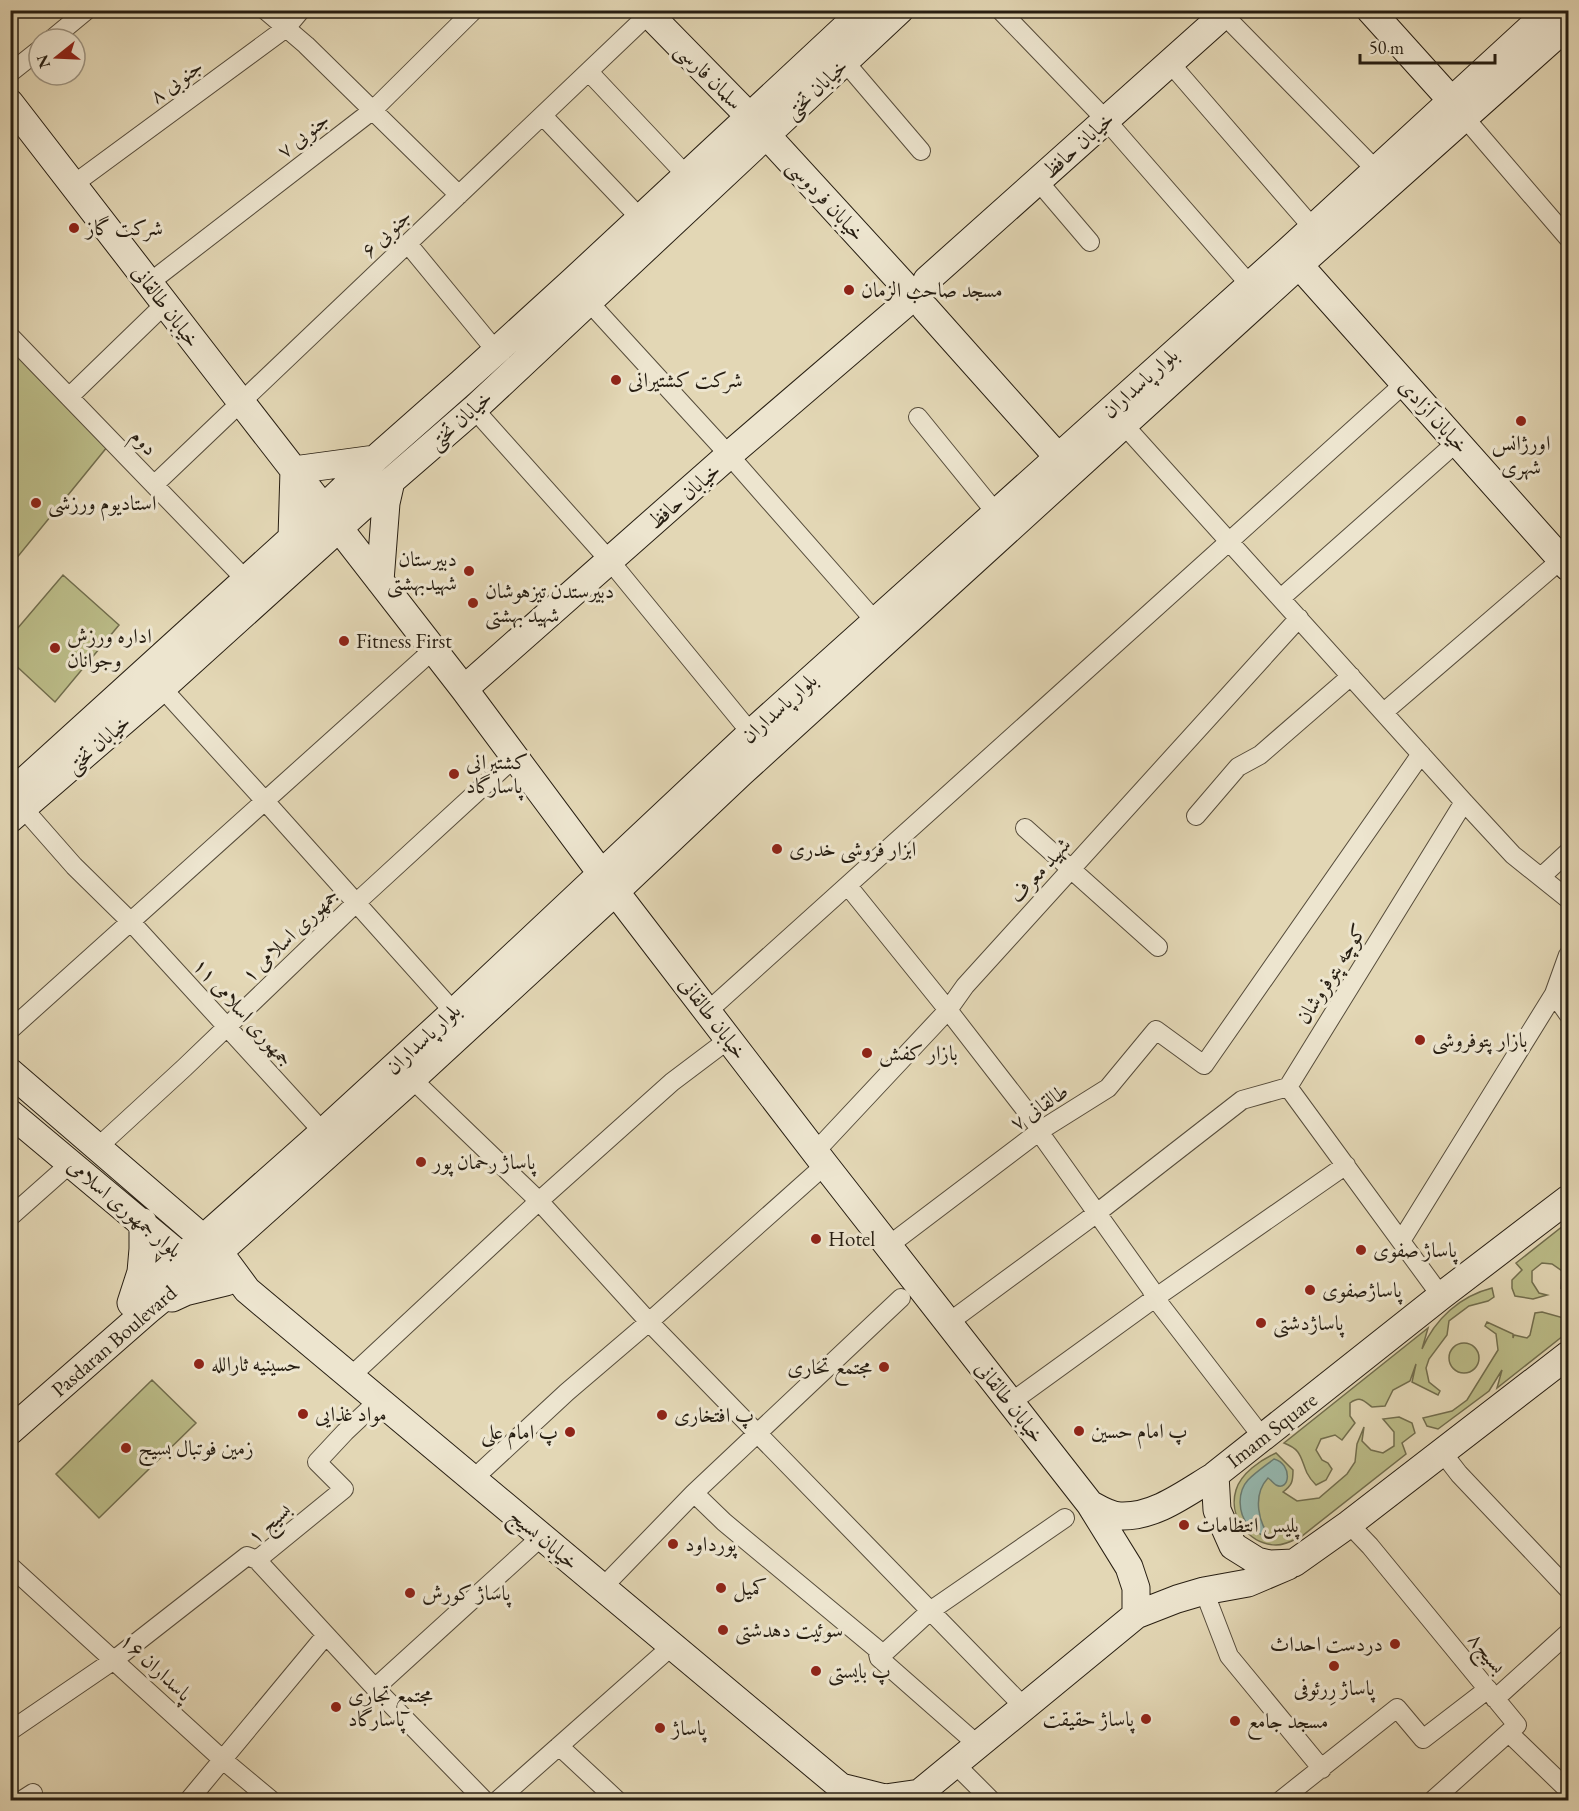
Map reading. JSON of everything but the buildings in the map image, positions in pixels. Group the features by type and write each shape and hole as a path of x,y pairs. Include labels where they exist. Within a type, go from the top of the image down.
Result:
{"main road":[{"name":"خیابان تختی","path":"15,807 246,580 292,538 331,518 391,481 474,409 588,301 757,126 864,10"},
{"name":"خیابان تختی","path":"15,807 162,688 331,518 375,459 496,351 686,175 845,62 900,10"},
{"path":"1370,10 1458,109"},
{"name":"بلوار پاسداران","path":"10,1408 139,1307 412,1079 609,882 751,733 832,675 1124,425 1299,265 1458,109 1550,10"},
{"name":"سلمان فارسی","path":"649,12 757,126"},
{"name":"خیابان حافظ","path":"464,689 915,294 1224,12"},
{"name":"بلوار پاسداران","path":"212,1245 323,1132 454,1012 741,773 832,675 875,621 1376,170 1569,25"},
{"name":"خیابان طالقانی","path":"11,104 434,649 820,1158 1090,1504 1129,1567 1136,1588 1136,1615"},
{"name":"خیابان فردوسی","path":"757,126 915,294 1058,457"},
{"name":"خیابان آزادی","path":"1299,265 1565,563"},
{"path":"292,538 294,470 375,459"},
{"path":"380,581 386,503 391,481"},
{"name":"بلوار جمهوری اسلامی","path":"10,1071 212,1245 236,1286"},
{"name":"بلوار جمهوری اسلامی","path":"10,1113 72,1162 189,1263 236,1286"},
{"name":"Imam Square","path":"1294,1563 1269,1564 1257,1561 1233,1546 1217,1510 1216,1475 1441,1296 1569,1199"},
{"path":"143,1222 139,1307 185,1292 236,1286"},
{"name":"خیابان بسیج","path":"236,1286 351,1376 848,1794"},
{"name":"Pasdaran Boulevard","path":"10,1431 139,1307"},
{"path":"848,1794 885,1798 918,1798 955,1764 1136,1615 1204,1591 1248,1583 1294,1563 1350,1524 1569,1355"},
{"path":"1090,1504 1103,1512 1119,1516 1148,1513 1216,1475"}],"street":[{"path":"66,27 87,10"},
{"path":"266,10 306,45 459,195"},
{"name":"۸ جنوبی","path":"74,184 286,28 301,10"},
{"name":"۷ جنوبی","path":"149,283 373,111 474,10"},
{"path":"1000,10 1106,120 1250,285"},
{"name":"۶ جنوبی","path":"154,484 543,116 649,12"},
{"path":"1224,12 1376,170"},
{"path":"10,73 27,60"},
{"path":"845,62 921,151"},
{"path":"1170,63 1313,228"},
{"path":"589,72 686,175"},
{"path":"1458,109 1569,238"},
{"path":"543,116 640,218"},
{"path":"1038,181 1090,242"},
{"path":"408,244 496,351"},
{"path":"588,301 729,455 875,621"},
{"path":"69,397 165,304"},
{"name":"دوم","path":"10,336 246,580"},
{"path":"708,1011 1405,383"},
{"path":"474,409 609,561 751,733"},
{"path":"918,417 996,513"},
{"path":"1124,425 1464,802 1514,855 1569,899"},
{"path":"1281,598 1457,442"},
{"path":"1384,712 1565,563"},
{"name":"شهید معرف","path":"472,1480 567,1392 649,1322 820,1158 948,1010 965,986 1299,618"},
{"path":"10,1030 434,649"},
{"path":"1196,816 1238,767 1260,755 1351,675"},
{"path":"162,688 454,1012"},
{"name":"طالقانی ۷","path":"888,1246 1041,1130 1108,1088 1156,1030 1204,1065 1421,754"},
{"name":"جمهوری اسلامی ۱","path":"98,1147 515,757"},
{"name":"کوچه پتوفروشان","path":"1288,1087 1464,802"},
{"name":"جمهوری اسلامی ۱۱","path":"15,807 131,922 323,1132"},
{"path":"1025,828 1158,947"},
{"path":"1541,877 1569,852"},
{"path":"848,886 1041,1130 1042,1136 1151,1289 1155,1298 1263,1438"},
{"path":"1401,1241 1554,994 1569,955"},
{"path":"1554,994 1569,1014"},
{"path":"351,1376 539,1201 672,1082 729,1039"},
{"path":"412,1079 539,1201 649,1322 1025,1708"},
{"path":"948,1323 1096,1214 1242,1100 1288,1087 1441,1296"},
{"path":"10,1217 72,1162"},
{"path":"1010,1403 1155,1298 1346,1166"},
{"path":"602,1588 694,1494 901,1298"},
{"name":"بسیج ۱","path":"379,1400 317,1462 344,1489 257,1560 375,1688 484,1800"},
{"path":"1442,1452 1459,1474 1569,1589"},
{"path":"694,1494 724,1522 877,1649 879,1658 978,1745"},
{"path":"879,1658 930,1611 1065,1518"},
{"name":"بسیج۸","path":"1350,1524 1517,1725 1509,1733"},
{"path":"375,1688 541,1537"},
{"path":"10,1731 114,1660 247,1556 257,1560"},
{"name":"پاسداران ۱۶","path":"10,1566 223,1760 271,1800"},
{"path":"1204,1591 1229,1656 1322,1769"},
{"path":"1281,1800 1397,1708 1423,1739 1492,1694 1569,1634"},
{"path":"189,1800 326,1635"},
{"path":"498,1800 672,1646"},
{"path":"1433,1800 1509,1733 1569,1790"},
{"path":"560,1746 617,1800"},
{"path":"955,1764 991,1800"}],"green space":[{"name":"استادیوم ورزشی","path":"11,343 112,441 11,565"},
{"name":"اداره ورزش وجوانان","path":"63,575 119,625 55,702 11,661 11,636"},
{"path":"1568,1222 1568,1268 1561,1289 1562,1271 1552,1264 1542,1263 1532,1271 1532,1282 1539,1293 1547,1295 1533,1299 1515,1296 1512,1280 1522,1270 1516,1263"},
{"path":"1492,1288 1494,1297 1469,1306 1449,1321 1447,1335 1429,1359 1426,1368 1429,1382 1440,1391 1438,1395 1412,1382 1416,1364 1410,1381 1393,1390 1385,1406 1372,1407 1359,1399 1350,1403 1350,1416 1355,1423 1342,1440 1335,1435 1321,1439 1316,1450 1322,1460 1332,1469 1326,1480 1316,1485 1297,1451 1284,1443 1428,1328 1422,1349 1441,1319 1459,1303"},
{"path":"1542,1312 1568,1318 1568,1332 1497,1388 1502,1370 1489,1391 1438,1429 1427,1426 1423,1418 1452,1411 1467,1400 1498,1350 1496,1334 1485,1326 1487,1322 1513,1334 1513,1338 1514,1335 1527,1338 1530,1335 1535,1313"},
{"path":"1464,1343 1475,1347 1479,1358 1475,1369 1464,1373 1453,1369 1449,1358 1453,1347"},
{"name":"زمین فوتبال بسیج","path":"152,1380 196,1423 99,1518 56,1474"},
{"path":"1399,1417 1412,1423 1415,1433 1402,1443 1406,1454 1302,1536 1276,1545 1257,1540 1242,1527 1235,1509 1236,1490 1242,1478 1258,1463 1276,1453 1293,1470 1291,1483 1283,1492 1297,1501 1319,1498 1347,1474 1355,1462 1357,1444 1364,1427 1362,1441 1371,1450 1383,1453 1394,1446 1394,1432 1383,1419"}],"water":[{"path":"1274,1459 1280,1462 1287,1471 1287,1481 1281,1486 1268,1478 1263,1485 1259,1501 1260,1518 1272,1539 1259,1534 1248,1525 1242,1515 1240,1502 1244,1485"}],"place":[{"name":"شرکت گاز","path":"74,228"},
{"name":"مسجد صاحب الزمان","path":"849,290"},
{"name":"شرکت کشتیرانی","path":"616,380"},
{"name":"اورژانس شهری","path":"1521,421"},
{"name":"استادیوم ورزشی","path":"36,503"},
{"name":"دبیرستان شهیدبهشتی","path":"469,571"},
{"name":"دبیرستدن تیزهوشان شهید بهشتی","path":"473,603"},
{"name":"Fitness First","path":"344,641"},
{"name":"اداره ورزش وجوانان","path":"55,648"},
{"name":"کشتیرانی پاسارگاد","path":"454,774"},
{"name":"ابزار فروشی خدری","path":"777,849"},
{"name":"بازار پتوفروشی","path":"1420,1040"},
{"name":"بازار کفش","path":"867,1053"},
{"name":"پاساژ رحمان پور","path":"421,1162"},
{"name":"Hotel","path":"816,1239"},
{"name":"پاساژ صفوی","path":"1361,1250"},
{"name":"پاساژصفوی","path":"1310,1290"},
{"name":"پاساژدشتی","path":"1261,1323"},
{"name":"حسینیه ثارالله","path":"199,1364"},
{"name":"مجتمع تحاری","path":"884,1367"},
{"name":"مواد غذایی","path":"303,1414"},
{"name":"پ افتخاری","path":"662,1415"},
{"name":"پ امام حسین","path":"1079,1431"},
{"name":"پ امام علی","path":"570,1432"},
{"name":"زمین فوتبال بسیج","path":"126,1448"},
{"name":"پلیس انتظامات","path":"1184,1525"},
{"name":"پورداود","path":"673,1544"},
{"name":"کمیل","path":"721,1588"},
{"name":"پاساژ کورش","path":"410,1593"},
{"name":"سوئیت دهدشتی","path":"723,1630"},
{"name":"دردست احداث","path":"1395,1644"},
{"name":"پاساژ رِرئوفی","path":"1334,1666"},
{"name":"پ بایستی","path":"816,1671"},
{"name":"مجتمع تجاری پاسارگاد","path":"336,1707"},
{"name":"پاساژ حقیقت","path":"1146,1719"},
{"name":"مسجد جامع","path":"1235,1721"},
{"name":"پاساژ","path":"660,1728"}]}
